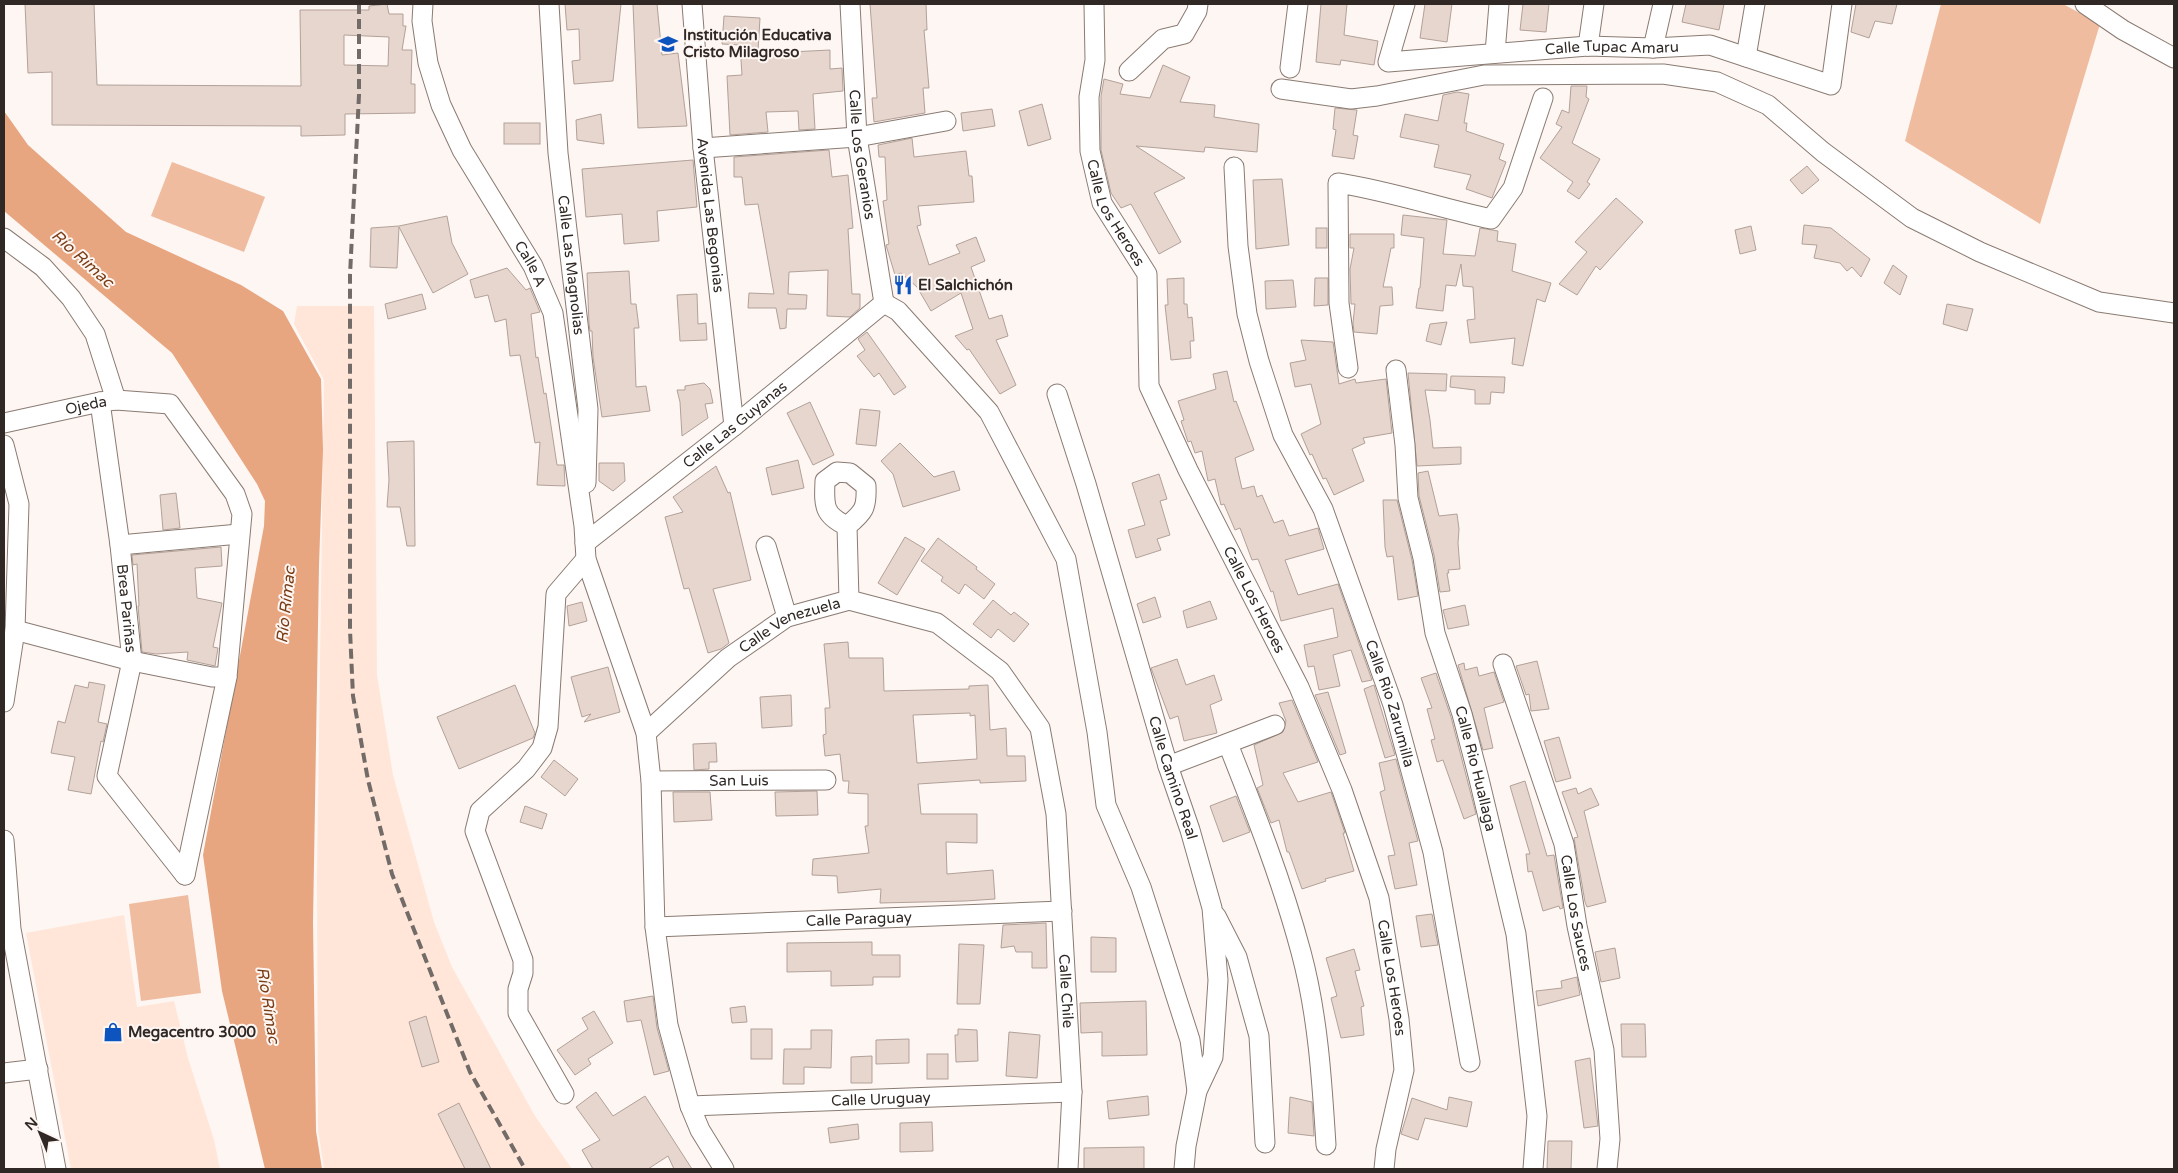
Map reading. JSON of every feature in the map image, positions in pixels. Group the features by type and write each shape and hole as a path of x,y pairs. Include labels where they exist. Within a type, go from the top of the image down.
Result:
{"street":[{"name":"Calle A","path":"423,4 422,20 428,63 441,105 462,150 533,266 554,313 585,543"},
{"name":"Calle Las Magnolias","path":"549,4 558,153 588,409 585,543"},
{"name":"Avenida Las Begonias","path":"692,4 703,148 734,426"},
{"name":"Calle Los Geranios","path":"850,4 857,137 884,303"},
{"name":"Calle Los Heroes","path":"1094,4 1095,60 1089,98 1090,151 1102,203 1147,274 1149,386 1188,470 1299,687 1342,790 1379,898 1399,1019 1404,1070 1386,1149 1384,1169"},
{"path":"1129,72 1163,39 1184,34 1197,11 1198,4"},
{"path":"1290,68 1298,4"},
{"name":"Calle Tupac Amaru","path":"1405,4 1388,62 1588,46 1653,48 1710,45 1831,85 1842,4"},
{"path":"1495,53 1499,4"},
{"path":"1588,46 1594,4"},
{"path":"1653,48 1663,4"},
{"path":"1746,57 1756,4"},
{"path":"2085,4 2123,30 2174,58"},
{"path":"1282,89 1351,99 1377,96 1484,75 1663,74 1717,82 1768,105 1823,152 1912,218 1980,252 2099,302 2174,313"},
{"path":"1348,368 1339,303 1338,183 1374,189 1444,209 1491,219 1513,188 1543,98"},
{"path":"703,148 857,137 946,121"},
{"name":"Calle Rio Zarumilla","path":"1234,167 1240,265 1247,314 1259,361 1283,435 1323,509 1393,705 1433,852 1470,1062"},
{"name":"Brea Pariñas","path":"4,238 43,267 76,306 95,334 108,401 132,661 107,776 185,875 226,677"},
{"name":"Calle Las Guyanas","path":"564,1094 518,1013 518,989 523,973 524,960 475,831 480,811 526,769 542,748 548,727 556,594 585,543 734,426 884,303"},
{"path":"884,303 898,311 989,412 1042,509 1066,559 1097,732 1106,805 1141,887 1190,1040 1197,1091"},
{"name":"Calle Rio Huallaga","path":"1396,370 1405,445 1408,498 1423,558 1435,633 1462,714 1516,934 1537,1116 1534,1169"},
{"name":"Calle Camino Real","path":"1057,394 1115,579 1168,766 1190,830 1212,908 1218,980 1213,1057 1197,1091 1186,1146 1184,1169"},
{"name":"Ojeda","path":"4,423 108,401 170,404 235,494 242,514 239,534"},
{"path":"4,445 19,504 15,630 4,702"},
{"path":"847,526 849,600"},
{"path":"15,630 132,661 212,677 226,677 239,534 120,545"},
{"path":"585,543 646,733 652,781 655,927 668,1025 690,1106 700,1130 724,1169"},
{"path":"766,546 787,617"},
{"name":"Calle Venezuela","path":"646,733 728,658 787,617 849,600 937,623 1000,671 1040,728 1056,814"},
{"name":"Calle Los Sauces","path":"1503,664 1564,844 1577,926 1604,1050 1610,1139 1607,1169"},
{"path":"1168,766 1275,724"},
{"path":"1228,744 1268,847 1301,954 1316,1034 1326,1145"},
{"name":"San Luis","path":"652,781 826,780"},
{"name":"Calle Chile","path":"1056,814 1072,1092 1068,1169"},
{"path":"4,840 11,929 56,1169"},
{"path":"1212,908 1238,958 1260,1036 1265,1143"},
{"name":"Calle Paraguay","path":"655,927 1062,911"},
{"path":"4,1073 38,1069"},
{"name":"Calle Uruguay","path":"690,1106 1072,1092"}],"shaded area":[{"path":"1941,4 2063,4 2100,24 2040,224 1905,141"},
{"path":"172,162 265,197 244,252 151,216"},
{"path":"297,306 374,306 377,675 393,775 434,922 452,967 535,1116 572,1169 324,1169 318,1129 317,877 324,380 294,324"},
{"path":"188,895 201,993 141,1001 129,904"},
{"name":"Megacentro 3000","path":"124,915 137,1007 174,1001 188,1058 214,1140 220,1169 71,1169 26,933"}],"water":[{"name":"Río Rímac","path":"4,111 28,145 126,232 241,285 283,311 321,379 323,450 319,565 313,922 316,1131 322,1169 265,1169 222,991 203,855 264,526 265,501 257,484 172,353 4,211"}],"building":[{"path":"25,4 94,4 97,85 301,86 300,10 369,10 369,6 387,4 389,14 403,14 403,26 406,26 402,50 412,50 411,84 415,84 415,113 345,114 345,135 301,136 301,126 52,125 52,72 28,73","holes":["344,35 389,37 388,66 344,65"]},
{"path":"565,4 621,4 613,81 574,84 572,61 580,60 579,29 567,30"},
{"path":"633,4 657,4 662,55 678,53 687,126 638,128"},
{"path":"870,4 926,4 927,30 924,30 929,88 923,88 925,113 874,122 872,98 877,98"},
{"path":"1321,4 1347,4 1344,35 1378,41 1374,65 1341,60 1340,65 1316,62"},
{"path":"1425,4 1452,4 1447,42 1420,38"},
{"path":"1523,4 1549,4 1546,32 1520,30"},
{"path":"1686,4 1724,4 1719,30 1682,22"},
{"path":"1856,4 1897,4 1892,24 1875,21 1869,38 1851,32"},
{"path":"724,16 760,18 758,51 770,50 770,53 830,50 830,69 842,68 843,91 813,94 815,129 799,130 798,111 766,112 768,132 730,135 727,76 742,75 740,45 722,44"},
{"path":"1163,65 1190,77 1180,102 1215,105 1214,117 1259,124 1257,152 1205,147 1204,152 1136,146 1185,178 1154,193 1181,242 1159,254 1131,204 1121,208 1111,193 1101,150 1101,96 1104,79 1123,84 1120,94 1150,98"},
{"path":"1571,86 1587,86 1586,97 1589,99 1572,143 1600,159 1587,182 1590,184 1579,199 1567,191 1573,182 1540,158 1562,127 1556,124 1562,110 1569,113"},
{"path":"1457,92 1469,94 1464,123 1467,123 1466,131 1504,144 1499,159 1506,162 1492,198 1466,189 1471,175 1434,167 1439,145 1400,137 1405,114 1438,121 1443,95"},
{"path":"1042,104 1051,139 1028,146 1019,111"},
{"path":"1335,108 1357,110 1353,135 1358,136 1354,159 1332,156 1336,130 1333,129"},
{"path":"992,109 995,126 963,131 961,113"},
{"path":"601,114 604,144 577,140 576,120"},
{"path":"504,123 540,123 540,144 504,144"},
{"path":"912,138 914,157 966,151 969,176 972,176 974,202 918,206 921,225 917,226 929,265 960,253 956,245 976,237 985,261 971,267 989,319 1002,315 1008,336 996,340 1016,385 1000,394 969,349 967,350 955,336 973,329 961,293 931,311 917,287 901,273 895,275 886,245 889,244 883,201 887,200 885,157 879,157 878,145"},
{"path":"829,150 832,177 848,175 853,228 848,229 852,294 860,294 860,308 850,317 827,316 828,270 789,272 788,294 807,295 806,309 787,309 786,328 780,329 776,308 748,308 749,293 774,294 758,204 745,205 742,177 734,177 734,157"},
{"path":"693,160 697,207 657,211 659,241 624,244 622,214 586,217 582,169"},
{"path":"1807,166 1819,180 1802,194 1790,180"},
{"path":"1282,179 1289,245 1256,249 1253,180"},
{"path":"1616,198 1643,222 1600,270 1596,266 1577,295 1559,284 1587,252 1575,242"},
{"path":"1403,215 1447,220 1443,254 1475,256 1480,228 1498,231 1497,241 1516,244 1512,271 1551,283 1545,302 1537,299 1523,366 1512,364 1515,338 1470,343 1467,320 1475,319 1473,287 1463,286 1461,264 1456,286 1446,285 1443,311 1416,308 1420,288 1424,238 1401,235"},
{"path":"447,216 452,243 468,274 433,293 399,227 397,268 370,267 371,228 399,226"},
{"path":"1804,225 1831,228 1870,259 1861,277 1852,267 1847,271 1840,263 1814,258 1817,245 1802,244"},
{"path":"1751,226 1756,250 1740,254 1735,230"},
{"path":"1316,228 1327,228 1327,248 1316,248"},
{"path":"1350,234 1394,234 1394,248 1391,248 1383,287 1392,287 1393,305 1380,306 1377,334 1354,332 1355,304 1351,304 1350,269 1354,248 1350,248"},
{"path":"1893,265 1907,276 1900,295 1884,283"},
{"path":"507,268 526,290 530,288 540,312 531,314 536,358 538,357 544,394 546,393 557,465 564,465 565,486 537,485 540,442 535,443 520,355 510,356 506,319 495,322 488,295 475,298 470,280"},
{"path":"629,271 631,304 636,304 639,328 634,328 636,387 646,386 650,411 602,417 593,357 592,331 590,331 589,324 587,273"},
{"path":"1184,278 1184,304 1187,304 1188,318 1192,317 1194,341 1190,341 1191,358 1171,360 1165,305 1168,305 1167,279"},
{"path":"1315,278 1328,278 1328,305 1314,306"},
{"path":"1293,280 1296,307 1266,309 1265,281"},
{"path":"422,294 426,309 388,319 385,304"},
{"path":"697,294 698,324 706,323 707,340 680,341 677,295"},
{"path":"1947,304 1973,309 1967,331 1943,324"},
{"path":"1447,322 1441,345 1426,341 1430,324"},
{"path":"867,332 906,387 894,395 879,373 874,377 857,356 865,350 858,339"},
{"path":"1301,340 1333,342 1339,384 1355,379 1356,383 1386,379 1392,433 1363,438 1365,443 1352,449 1364,481 1334,495 1326,478 1323,479 1312,454 1310,455 1301,434 1321,424 1311,384 1295,387 1290,363 1306,360"},
{"path":"1227,371 1234,402 1236,401 1254,450 1235,458 1242,489 1254,486 1257,497 1262,495 1274,523 1283,520 1289,536 1318,528 1324,549 1285,560 1298,595 1338,584 1372,680 1362,682 1351,650 1333,655 1340,686 1319,690 1314,666 1308,667 1304,645 1338,637 1333,608 1281,621 1273,591 1271,592 1258,559 1252,560 1240,528 1235,530 1224,504 1221,505 1215,479 1208,481 1202,451 1195,453 1191,441 1188,442 1181,421 1184,420 1178,401 1216,389 1213,374"},
{"path":"1408,373 1447,374 1446,391 1425,390 1433,448 1461,447 1461,464 1417,466"},
{"path":"1451,376 1505,377 1504,393 1491,392 1490,404 1475,404 1475,390 1450,387"},
{"path":"704,383 710,389 713,403 705,404 708,418 682,436 680,402 677,390 685,390 685,386"},
{"path":"810,402 834,455 813,465 787,413"},
{"path":"860,409 880,411 876,446 856,444"},
{"path":"414,441 415,546 407,546 400,507 387,507 389,480 387,442"},
{"path":"900,443 934,477 954,471 960,490 903,507 893,474 881,461"},
{"path":"798,460 804,488 772,495 766,468"},
{"path":"599,463 624,463 625,481 613,491 599,481"},
{"path":"716,466 728,493 730,492 751,580 713,589 729,643 721,649 708,653 689,588 684,589 665,517 683,512 673,497"},
{"path":"1428,471 1439,516 1457,514 1460,569 1448,570 1450,591 1440,592 1434,555 1419,496 1418,473"},
{"path":"1159,474 1167,499 1160,501 1170,535 1157,539 1161,550 1136,558 1128,530 1145,525 1132,483"},
{"path":"176,493 180,528 163,530 160,495"},
{"path":"1383,500 1397,500 1412,560 1418,596 1398,600 1393,556 1387,557 1385,547"},
{"path":"905,537 925,549 897,595 878,583"},
{"path":"938,538 977,567 976,569 995,584 984,599 965,584 959,594 941,581 943,577 921,561"},
{"path":"221,547 222,566 195,568 197,598 222,603 213,647 218,648 215,666 187,660 188,652 156,654 142,652 137,564 133,565 132,555"},
{"path":"1155,597 1161,617 1143,623 1137,604"},
{"path":"993,600 1011,615 1014,612 1029,624 1014,642 998,629 991,638 973,624"},
{"path":"1210,601 1217,619 1187,628 1183,611"},
{"path":"582,602 587,621 569,626 567,606"},
{"path":"1465,605 1469,625 1448,629 1443,610"},
{"path":"848,642 849,658 883,658 884,691 969,689 969,686 988,685 990,730 1006,728 1007,756 1025,756 1026,781 980,783 980,780 918,784 921,814 977,814 977,843 946,842 947,874 993,870 995,899 880,903 881,889 838,893 837,876 812,875 813,859 869,853 865,826 868,826 868,794 848,793 849,781 843,781 840,754 825,756 823,735 826,734 825,708 830,708 824,644","holes":["970,713 970,716 975,715 977,759 917,763 913,715"]},
{"path":"1177,659 1186,685 1214,675 1222,700 1210,705 1217,733 1184,741 1178,716 1170,719 1151,668"},
{"path":"1537,661 1549,709 1531,711 1529,694 1526,695 1516,666"},
{"path":"1464,663 1465,670 1477,667 1479,676 1494,672 1504,702 1484,708 1493,748 1483,750 1458,665"},
{"path":"608,667 620,712 584,722 591,714 582,717 571,677"},
{"path":"1436,673 1451,717 1476,814 1464,819 1443,760 1437,762 1431,740 1435,739 1427,709 1432,708 1421,678"},
{"path":"89,682 105,685 98,722 107,724 103,742 101,741 91,794 68,790 75,757 51,753 58,721 65,723 75,685 88,688"},
{"path":"515,685 535,733 533,738 459,769 437,717"},
{"path":"1374,685 1395,755 1385,758 1364,689"},
{"path":"1328,692 1346,753 1340,755 1315,695"},
{"path":"791,695 792,726 762,728 760,697"},
{"path":"1292,700 1318,762 1283,773 1298,802 1331,792 1345,833 1343,833 1354,871 1325,879 1326,881 1302,889 1289,852 1287,852 1279,820 1271,823 1257,788 1263,785 1254,745 1283,732 1286,721 1279,703"},
{"path":"1559,737 1571,778 1556,782 1544,741"},
{"path":"716,743 717,762 709,762 709,769 694,770 693,744"},
{"path":"1396,759 1418,841 1409,843 1417,885 1395,889 1388,856 1395,855 1380,792 1385,790 1379,763"},
{"path":"554,760 578,779 565,796 541,777"},
{"path":"1525,781 1547,856 1554,855 1563,908 1560,909 1559,906 1543,911 1532,871 1528,872 1526,854 1530,854 1510,786"},
{"path":"1576,788 1578,794 1591,788 1599,805 1584,811 1606,902 1587,907 1574,838 1578,837 1562,792"},
{"path":"817,791 818,815 776,816 775,792"},
{"path":"673,792 710,792 712,820 674,822"},
{"path":"1236,796 1250,832 1223,842 1210,806"},
{"path":"525,806 547,814 542,829 520,822"},
{"path":"1432,914 1438,945 1421,947 1416,916"},
{"path":"1046,923 1047,968 1032,968 1032,952 1016,952 1014,946 1001,948 1003,925"},
{"path":"1091,937 1116,938 1116,972 1091,972"},
{"path":"872,942 872,955 900,955 900,977 873,977 873,985 831,986 831,971 787,972 787,943"},
{"path":"959,944 984,945 980,1004 957,1004"},
{"path":"1615,948 1620,978 1601,982 1595,952"},
{"path":"1354,949 1360,970 1355,971 1364,1006 1361,1007 1364,1035 1341,1038 1331,998 1337,996 1326,958"},
{"path":"1577,977 1580,995 1538,1006 1536,991 1562,988 1561,981"},
{"path":"653,996 657,1028 669,1071 654,1075 641,1020 627,1022 624,1001"},
{"path":"1146,1001 1147,1055 1102,1056 1102,1032 1081,1033 1080,1003"},
{"path":"745,1006 747,1022 732,1023 730,1008"},
{"path":"594,1011 613,1043 588,1059 591,1064 575,1075 557,1050 588,1029 582,1018"},
{"path":"426,1016 439,1062 422,1067 409,1022"},
{"path":"1621,1024 1645,1024 1646,1057 1622,1057"},
{"path":"751,1029 772,1029 772,1059 751,1059"},
{"path":"958,1029 977,1030 978,1061 956,1062 955,1035 958,1035"},
{"path":"811,1030 832,1030 831,1068 804,1067 804,1084 783,1084 784,1049 811,1049"},
{"path":"1009,1032 1040,1035 1037,1078 1006,1076"},
{"path":"909,1039 909,1063 876,1064 876,1040"},
{"path":"927,1054 948,1054 948,1079 927,1079"},
{"path":"872,1056 872,1083 851,1083 851,1057"},
{"path":"1590,1058 1598,1126 1584,1128 1575,1061"},
{"path":"596,1092 613,1116 645,1096 692,1169 674,1169 668,1156 648,1169 593,1169 582,1150 600,1140 576,1107"},
{"path":"1148,1096 1149,1115 1109,1119 1107,1101"},
{"path":"1290,1097 1312,1102 1314,1136 1288,1133"},
{"path":"1449,1097 1472,1102 1467,1127 1425,1118 1418,1140 1401,1134 1412,1098 1447,1110"},
{"path":"459,1103 491,1169 465,1169 438,1114"},
{"path":"932,1122 933,1151 900,1152 900,1123"},
{"path":"858,1124 859,1139 830,1143 828,1128"},
{"path":"1548,1141 1572,1141 1571,1169 1547,1169"},
{"path":"1144,1147 1144,1169 1084,1169 1084,1148"}],"railway":[{"path":"359,4 359,95 350,275 350,630 353,696 368,780 392,874 470,1072 525,1169"}],"place":[{"name":"Institución Educativa Cristo Milagroso","path":"668,44"},
{"name":"El Salchichón","path":"903,285"},
{"name":"Megacentro 3000","path":"113,1032"}]}
